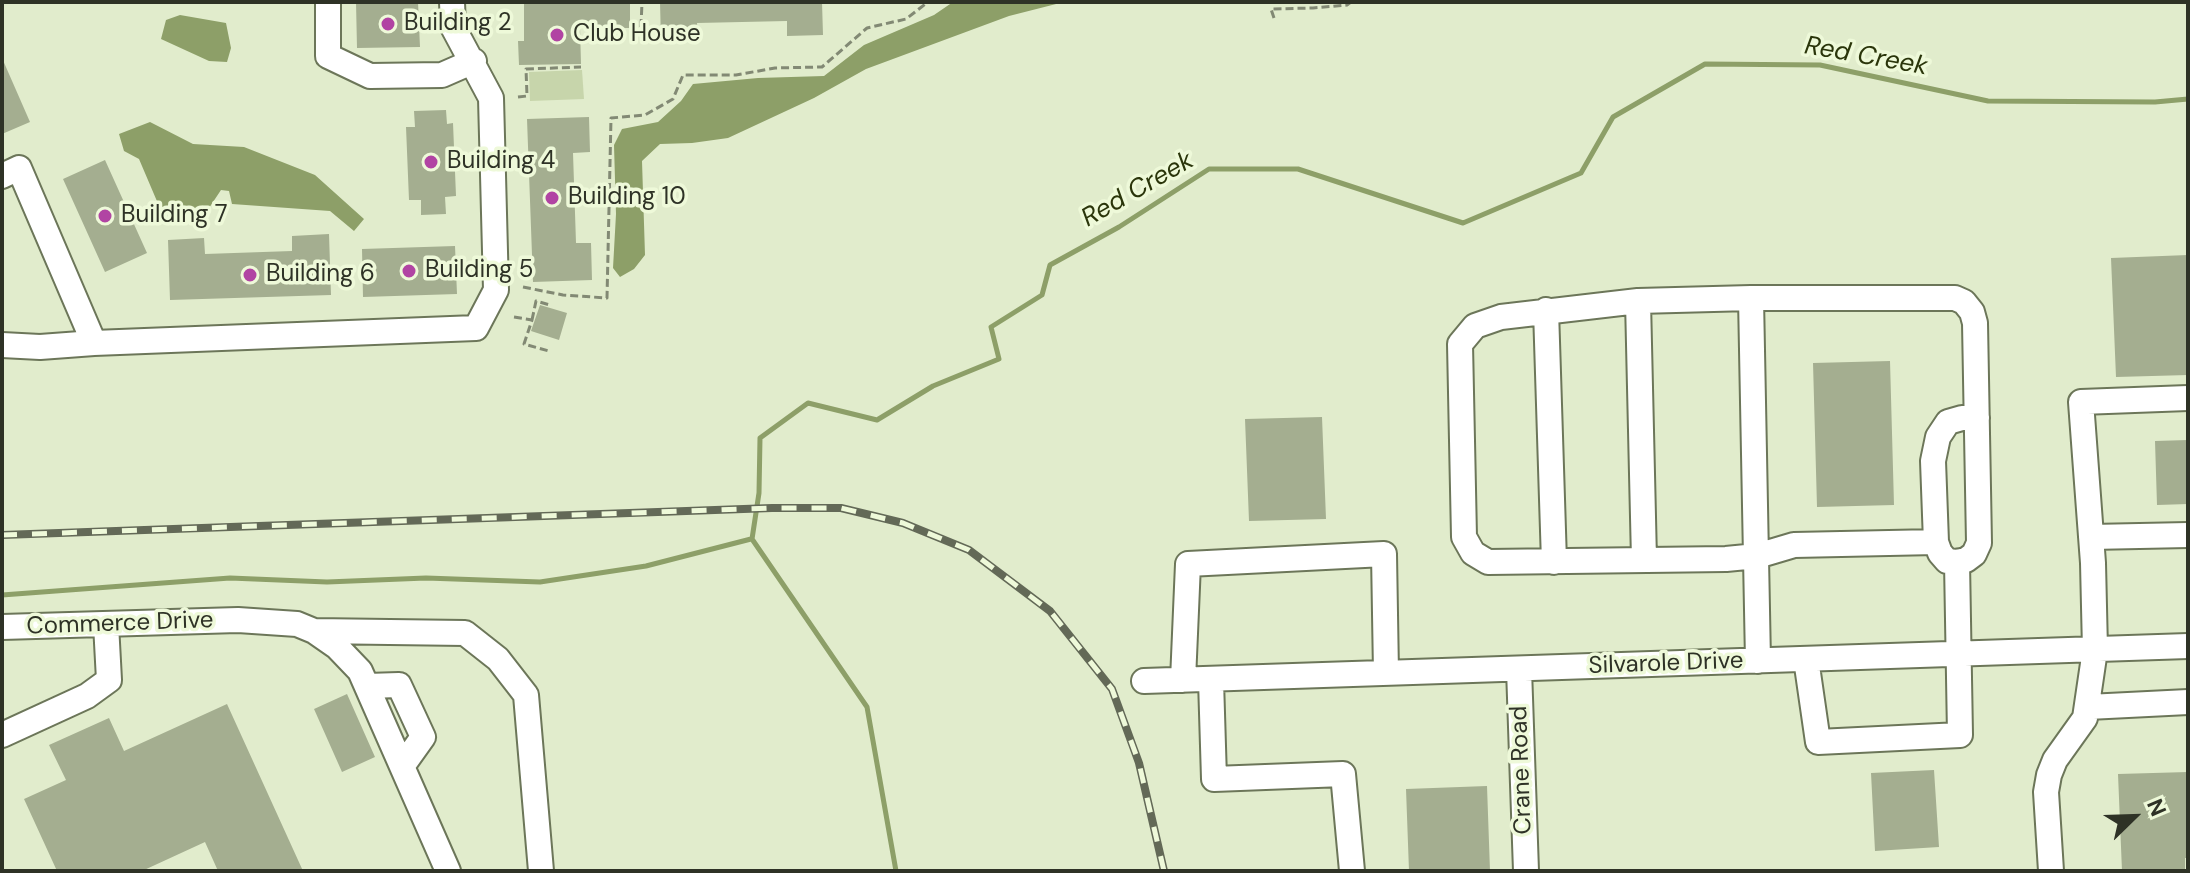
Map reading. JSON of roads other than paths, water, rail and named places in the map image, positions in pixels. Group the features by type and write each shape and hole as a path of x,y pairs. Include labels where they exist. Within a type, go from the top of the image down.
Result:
{"street":[{"path":"328,2 328,56 370,76 442,75 474,61"},
{"path":"2,345 40,347 476,328 496,290 491,98 474,61 453,27 452,2"},
{"path":"2,176 19,168 94,343"},
{"path":"1751,298 1758,661"},
{"path":"1936,542 1794,545 1757,556 1488,562 1473,553 1464,537 1460,344 1475,326 1501,317 1638,301 1955,298 1964,302 1972,312 1975,323 1977,418 1979,543 1974,554 1966,560 1947,561 1936,542 1933,461 1938,437 1948,422 1977,418"},
{"path":"1638,301 1644,560"},
{"path":"1546,310 1554,562"},
{"path":"2051,871 2046,792 2049,775 2055,760 2085,718 2095,650 2081,402 2188,398"},
{"path":"2091,537 2188,535"},
{"path":"1183,680 1188,564 1384,554 1386,673"},
{"path":"1806,659 1818,742 1960,735 1957,562"},
{"name":"Commerce Drive","path":"2,627 238,620 297,624 314,631"},
{"path":"2,735 87,696 109,680 106,624"},
{"path":"314,631 337,647 360,671 448,871"},
{"path":"314,631 465,633 498,659 526,695 541,871"},
{"name":"Silvarole Drive","path":"1144,681 2188,646"},
{"name":"Crane Road","path":"1519,669 1526,871"},
{"path":"1211,680 1214,779 1343,774 1352,871"},
{"path":"2088,707 2188,702"}],"waterway":[{"name":"Red Creek","path":"896,871 867,707 752,539 759,493 760,438 808,403 877,420 933,386 999,359 991,327 1042,295 1050,265 1119,227 1209,169 1298,169 1463,223 1581,173 1613,117 1705,64 1820,65 1988,101 2155,102 2188,99"},
{"path":"2,595 230,578 327,582 426,578 540,582 646,566 751,539"}],"railway":[{"path":"2,535 772,508 841,508 903,523 969,550 1050,611 1112,689 1139,763 1164,871"}],"place":[{"name":"Building 2","path":"388,24"},
{"name":"Club House","path":"557,35"},
{"name":"Building 4","path":"431,162"},
{"name":"Building 10","path":"552,198"},
{"name":"Building 7","path":"105,216"},
{"name":"Building 5","path":"409,271"},
{"name":"Building 6","path":"250,275"}]}
